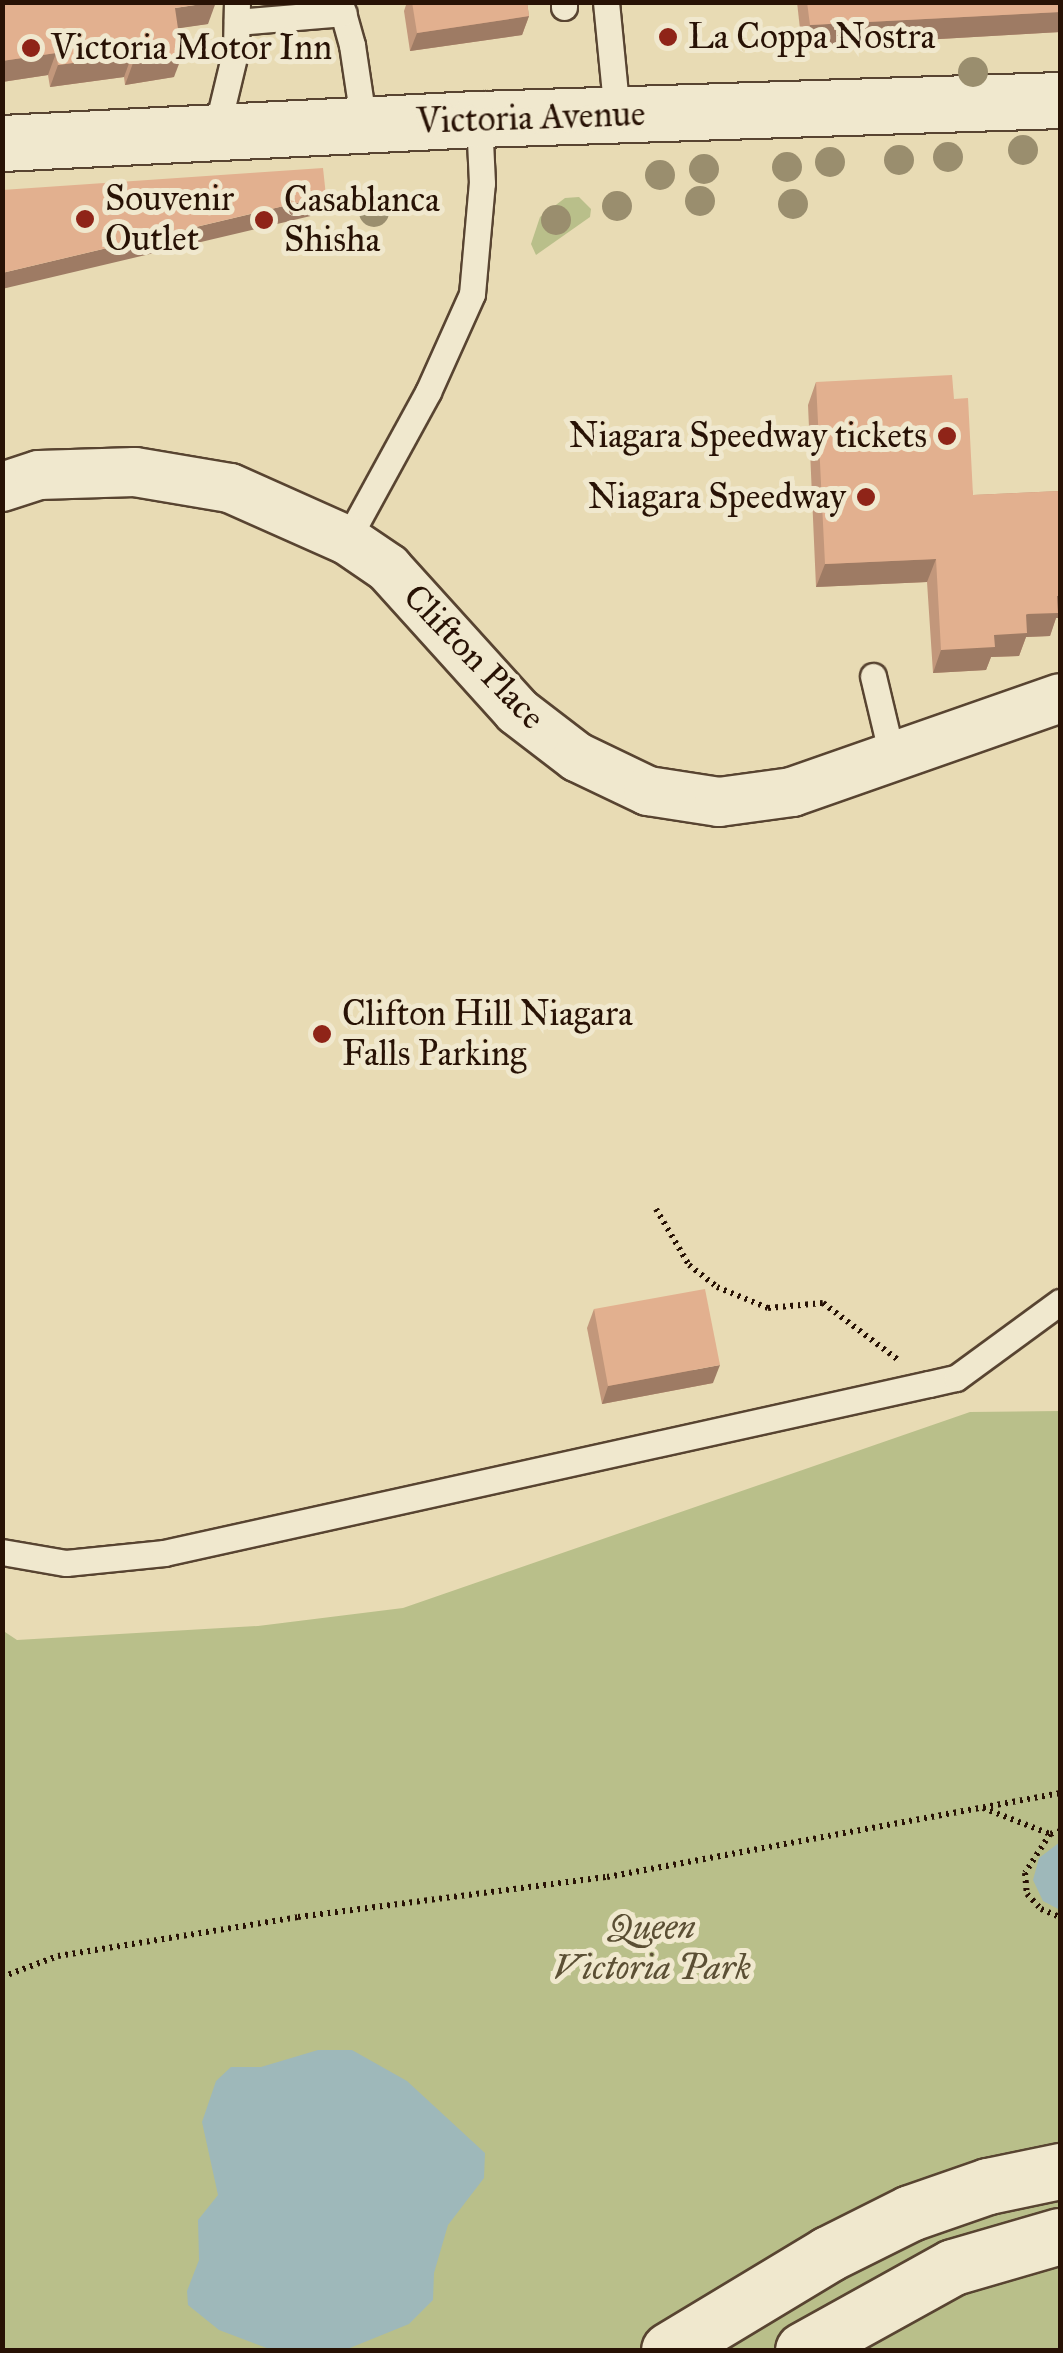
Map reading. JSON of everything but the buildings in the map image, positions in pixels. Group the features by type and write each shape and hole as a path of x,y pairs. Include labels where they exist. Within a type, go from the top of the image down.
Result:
{"main road":[{"name":"Victoria Avenue","path":"2,143 480,119 1060,100"},
{"path":"669,2350 828,2254 936,2202 1060,2150"},
{"path":"936,2202 1060,2171"},
{"path":"803,2350 953,2267 1060,2236"}],"street":[{"name":"Clifton Place","path":"2,487 38,474 135,472 230,488 347,540 388,568 517,711 577,757 648,791 719,802 792,792 893,760 1060,698"}],"lane":[{"path":"606,2 617,114"},
{"path":"216,132 236,49 237,12 342,8 364,125"},
{"path":"347,540 434,378 472,294 482,183 480,119"},
{"path":"873,676 893,760"},
{"path":"2,1552 66,1563 164,1552 956,1378 1060,1302"}],"path":[{"path":"656,1209 689,1265 717,1288 768,1308 823,1303 930,1384"},
{"path":"2,1977 58,1956 298,1917 608,1877 1060,1793"},
{"path":"982,1808 1050,1834 1060,1831"},
{"path":"1050,1834 1025,1873 1028,1894 1041,1909 1060,1917"}],"green space":[{"path":"579,197 591,209 590,217 536,255 531,244 540,217 565,198"},
{"name":"Queen Victoria Park","path":"1060,1411 1060,2350 3,2350 2,1630 17,1640 258,1626 403,1608 970,1412"}],"water":[{"path":"1060,1842 1060,1910 1043,1901 1033,1880 1039,1858"},
{"path":"318,2050 352,2050 407,2081 485,2153 484,2178 448,2225 434,2273 433,2300 409,2324 345,2350 272,2350 219,2330 188,2305 187,2291 199,2260 198,2220 218,2195 202,2122 216,2081 231,2067 261,2067"}],"place":[{"name":"La Coppa Nostra","path":"668,37"},
{"name":"Victoria Motor Inn","path":"31,48"},
{"name":"Souvenir Outlet","path":"85,219"},
{"name":"Casablanca Shisha","path":"264,220"},
{"name":"Niagara Speedway tickets","path":"947,436"},
{"name":"Niagara Speedway","path":"866,497"},
{"name":"Clifton Hill Niagara Falls Parking","path":"322,1034"}]}
